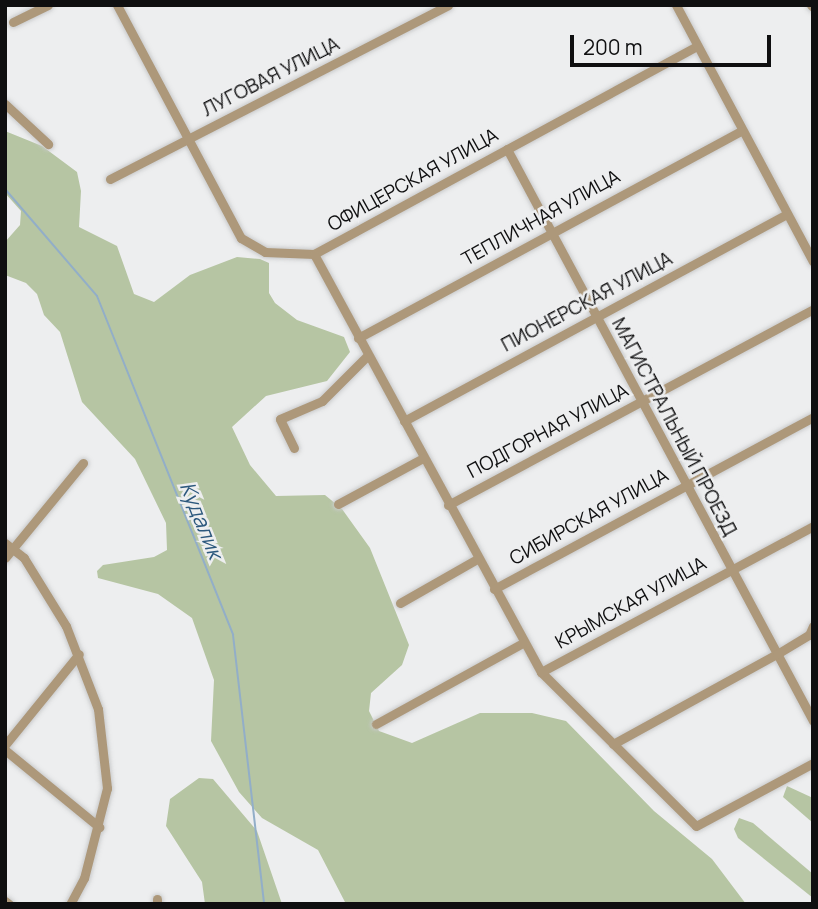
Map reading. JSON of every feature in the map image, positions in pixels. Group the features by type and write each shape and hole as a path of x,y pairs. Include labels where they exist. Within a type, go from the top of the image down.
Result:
{"street":[{"path":"13,22 48,5"},
{"name":"ОФИЦЕРСКАЯ УЛИЦА","path":"117,5 241,238 265,252 314,254 695,47"},
{"name":"ЛУГОВАЯ УЛИЦА","path":"110,179 448,5"},
{"path":"677,5 695,47 813,262"},
{"path":"5,104 47,145"},
{"name":"ТЕПЛИЧНАЯ УЛИЦА","path":"358,338 741,131"},
{"name":"МАГИСТРАЛЬНЫЙ ПРОЕЗД","path":"507,149 683,485 813,721"},
{"name":"ПИОНЕРСКАЯ УЛИЦА","path":"404,422 787,214"},
{"path":"314,254 477,559 541,672 696,826 813,763"},
{"name":"ПОДГОРНАЯ УЛИЦА","path":"448,505 813,309"},
{"path":"294,448 279,419 322,401 368,356"},
{"name":"СИБИРСКАЯ УЛИЦА","path":"494,589 813,417"},
{"path":"338,505 423,458"},
{"path":"5,558 9,546 83,463"},
{"name":"КРЫМСКАЯ УЛИЦА","path":"541,672 730,568 813,526"},
{"path":"9,546 37,576 79,654 98,709 107,788 84,878 70,904"},
{"path":"400,603 477,559"},
{"path":"612,744 777,654 811,631"},
{"path":"376,724 523,643"},
{"path":"79,654 5,748 99,827"}],"green space":[{"path":"5,131 42,146 77,172 81,191 79,227 117,246 134,294 154,302 190,275 237,257 260,259 269,263 269,293 275,303 297,320 344,337 350,352 327,381 266,396 232,427 250,465 276,496 325,495 342,509 370,548 409,645 402,665 371,693 369,711 379,731 412,743 480,713 532,713 566,721 654,811 712,859 746,904 346,904 318,850 262,818 239,792 211,741 214,680 192,618 158,594 98,578 97,571 103,565 154,557 167,550 166,523 135,459 82,402 60,332 44,315 37,294 26,283 5,275 5,242 20,225 21,211 5,193"},
{"path":"199,778 213,779 257,831 282,904 205,904 202,882 166,826 170,799"},
{"path":"787,786 813,798 813,823 783,797"},
{"path":"739,818 753,823 813,874 813,898 738,838 734,829"}],"waterway":[{"name":"Кудалик","path":"5,189 97,296 233,635 264,904"}]}
